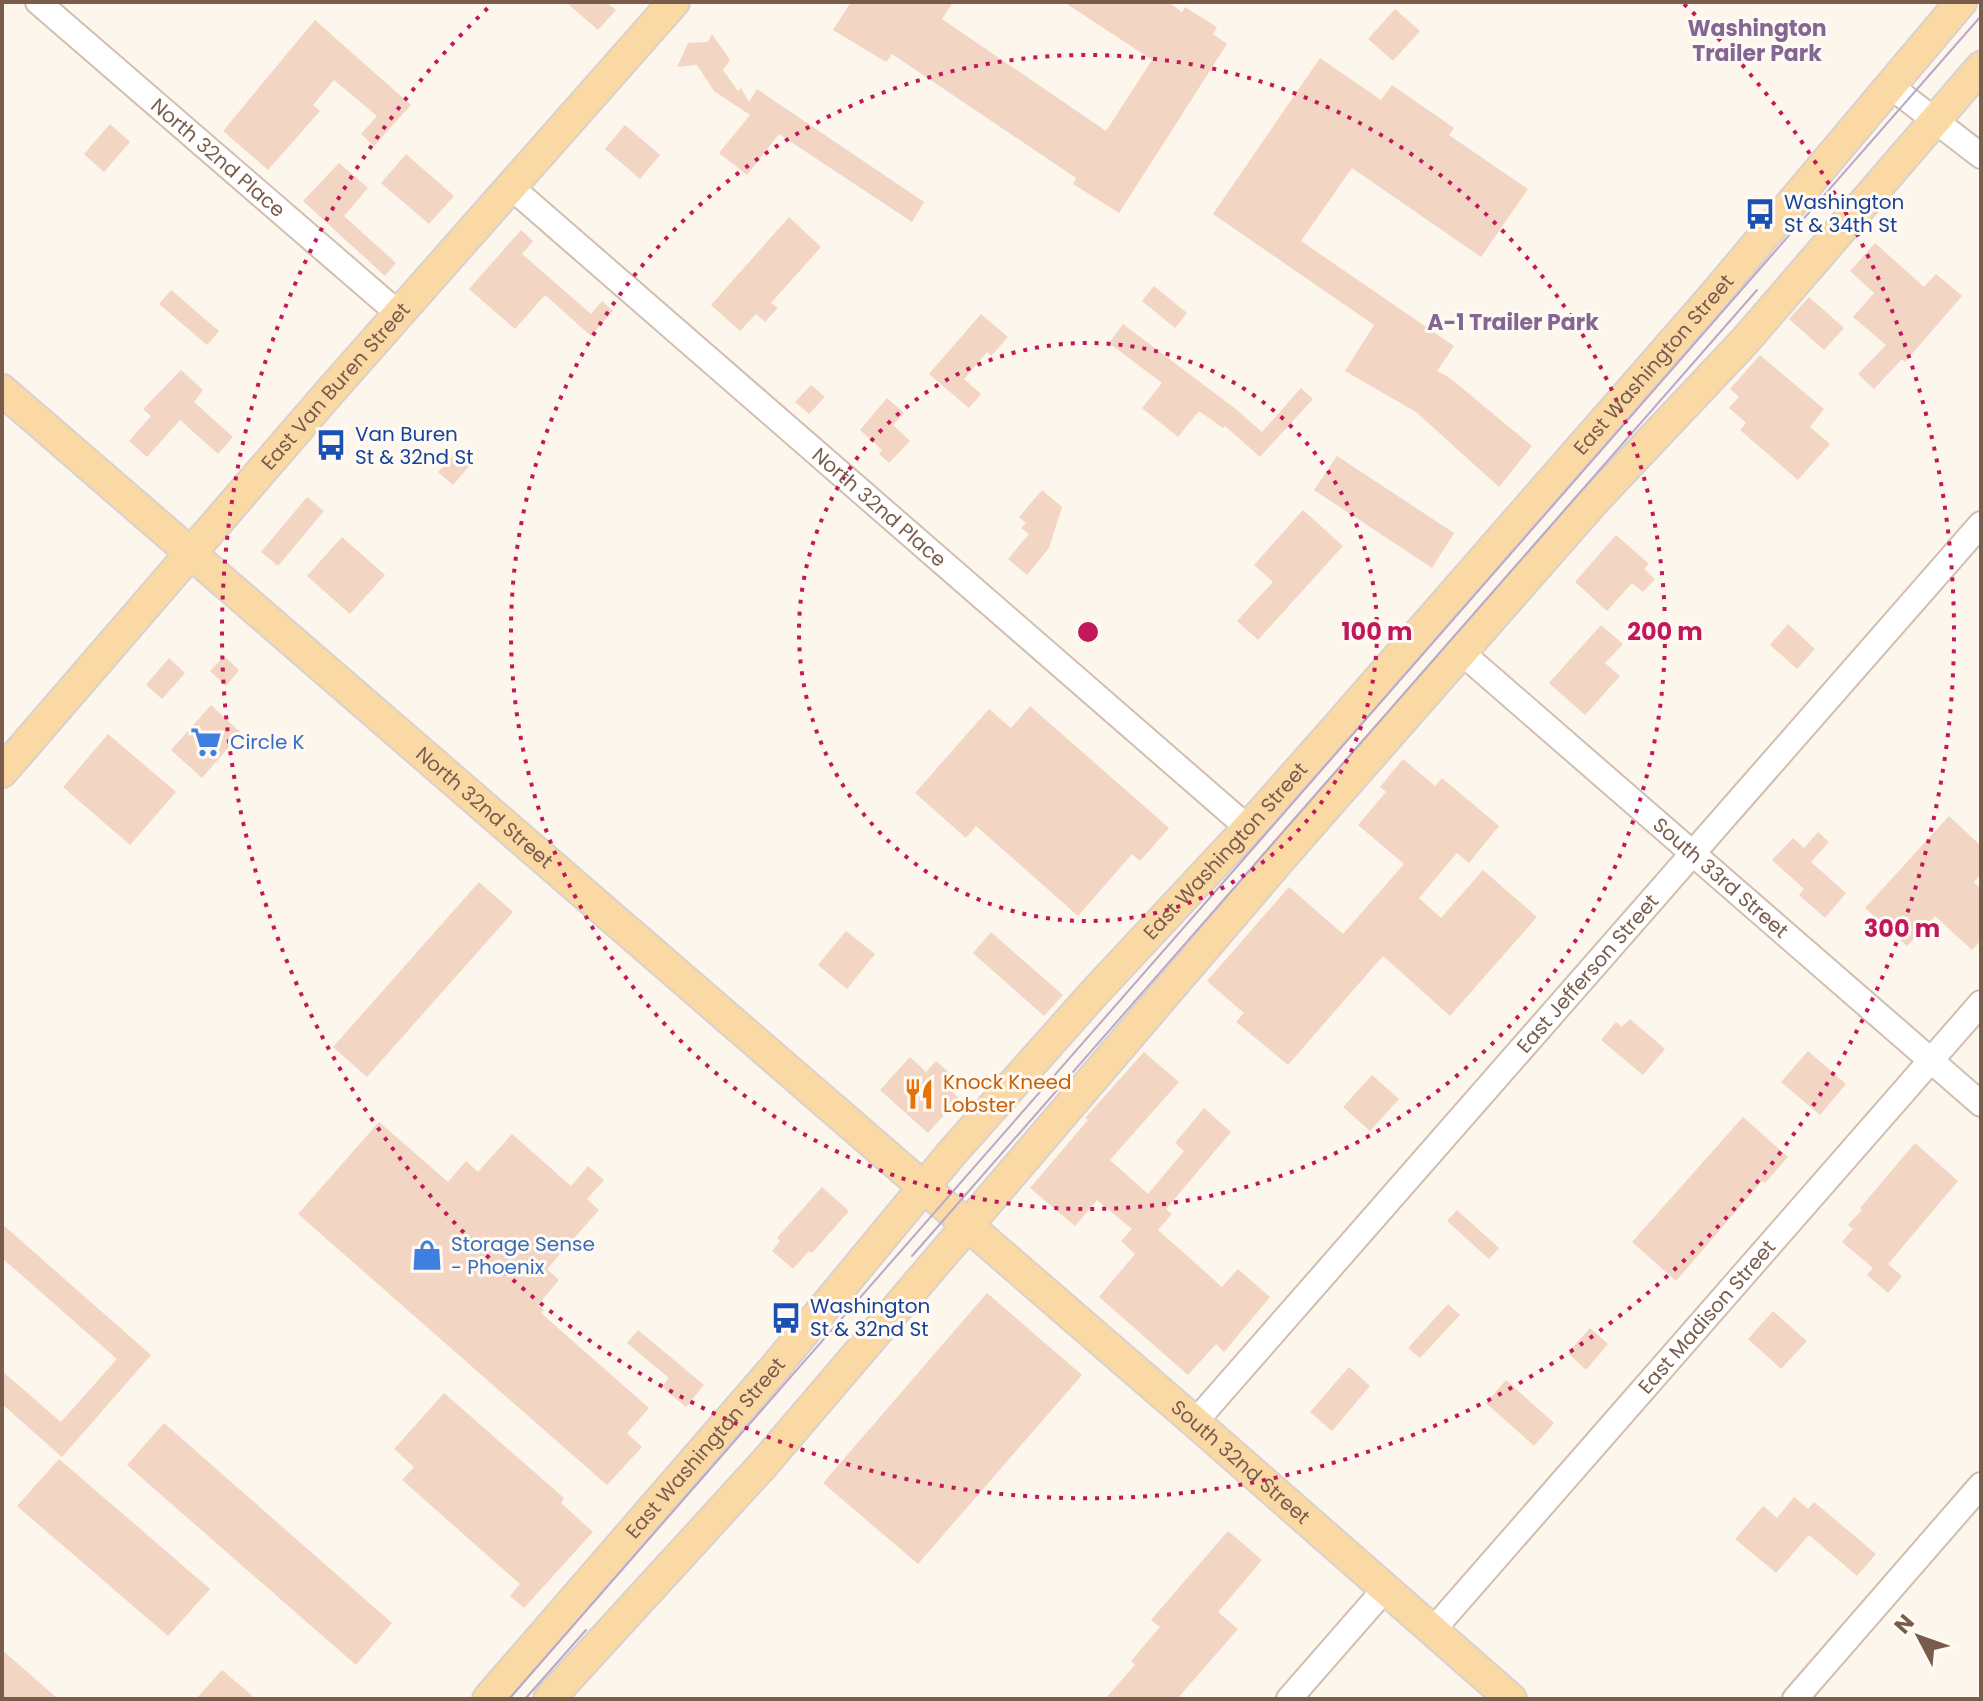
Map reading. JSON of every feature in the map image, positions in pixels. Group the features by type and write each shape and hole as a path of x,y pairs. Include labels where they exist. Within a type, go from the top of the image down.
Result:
{"main road":[{"name":"East Van Buren Street","path":"2,772 674,2"},
{"name":"East Washington Street","path":"488,1699 1095,992 1248,828 1710,300 1961,2"},
{"path":"549,1699 763,1465 1130,1033 1461,652 1594,501 1744,342 1981,67"},
{"name":"North 32nd Street","path":"2,390 968,1226"},
{"name":"South 32nd Street","path":"968,1226 1511,1699"}],"street":[{"name":"North 32nd Place","path":"38,2 399,314"},
{"path":"1889,85 1981,156"},
{"name":"North 32nd Place","path":"511,187 1248,828"},
{"name":"East Jefferson Street","path":"1195,1422 1981,524"},
{"name":"South 33rd Street","path":"1461,652 1981,1104"},
{"name":"East Madison Street","path":"1433,1630 1981,1003"},
{"path":"1795,1699 1981,1485"},
{"path":"1289,1699 1385,1589"}],"building":[{"path":"566,2 606,2 616,10 598,30"},
{"path":"851,2 953,2 942,19 1106,131 1152,60 1064,2 1168,2 1182,12 1185,7 1217,27 1213,34 1227,44 1119,213 1073,184 1076,178 892,54 886,62 833,30"},
{"path":"1395,9 1420,31 1393,61 1368,39"},
{"path":"315,20 411,105 374,146 361,134 377,116 334,80 313,105 320,111 268,170 223,131"},
{"path":"712,34 730,60 723,70 738,91 741,88 749,102 757,89 924,202 912,222 779,134 747,175 719,153 750,115 714,91 697,65 677,67 688,43 708,42"},
{"path":"1320,58 1381,100 1392,85 1454,128 1449,135 1528,189 1481,257 1352,168 1301,241 1454,346 1437,371 1450,378 1532,446 1499,487 1416,412 1345,371 1374,325 1213,214"},
{"path":"110,124 130,142 104,172 84,154"},
{"path":"625,125 660,155 640,179 605,149"},
{"path":"406,154 454,196 429,224 381,183"},
{"path":"339,163 368,188 344,216 396,263 385,276 303,201"},
{"path":"789,217 821,247 771,303 778,308 765,322 756,314 740,331 711,305"},
{"path":"521,230 533,241 522,254 591,314 602,301 613,311 591,336 545,295 515,329 469,289"},
{"path":"1875,243 1924,287 1936,274 1962,296 1905,362 1902,359 1874,389 1858,374 1886,345 1853,317 1874,293 1850,271"},
{"path":"1154,286 1187,313 1175,328 1142,301"},
{"path":"171,290 219,331 207,345 159,304"},
{"path":"1809,297 1844,328 1824,350 1789,319"},
{"path":"981,314 1008,337 991,356 987,352 964,379 981,394 969,408 929,374"},
{"path":"1123,324 1262,432 1301,388 1313,399 1260,457 1225,426 1223,428 1199,411 1178,437 1142,408 1162,383 1109,343"},
{"path":"1760,355 1824,409 1810,427 1830,444 1798,480 1740,430 1746,423 1729,408 1739,397 1730,389"},
{"path":"181,370 203,390 194,402 233,437 218,454 180,420 147,457 129,441 151,416 143,409"},
{"path":"811,385 825,397 809,414 795,402"},
{"path":"887,398 904,413 893,425 910,441 889,463 879,454 882,450 860,430"},
{"path":"457,452 471,464 453,485 438,472"},
{"path":"1337,456 1454,533 1432,568 1314,490"},
{"path":"1042,490 1062,507 1049,548 1027,575 1008,559 1029,534 1021,528 1026,523 1019,517"},
{"path":"307,497 324,511 278,566 261,552"},
{"path":"1303,510 1343,546 1258,640 1237,621 1273,582 1254,565"},
{"path":"1616,535 1649,564 1644,569 1655,579 1643,592 1632,583 1607,611 1575,582"},
{"path":"342,537 385,575 350,614 307,576"},
{"path":"1788,624 1815,649 1797,669 1770,645"},
{"path":"1601,625 1623,644 1605,663 1620,676 1585,715 1549,683"},
{"path":"224,656 239,670 226,686 210,671"},
{"path":"169,658 185,673 162,699 146,685"},
{"name":"Circle K","path":"211,705 241,733 202,778 171,750"},
{"path":"1030,706 1169,828 1140,861 1132,854 1078,916 976,826 966,838 915,793 989,709 1011,728"},
{"path":"108,734 176,792 130,845 63,787"},
{"path":"1403,759 1435,786 1442,778 1499,826 1469,863 1457,853 1419,898 1441,918 1483,870 1537,917 1450,1016 1383,956 1288,1065 1236,1022 1244,1013 1207,981 1289,887 1343,934 1404,864 1358,825 1386,792 1380,787"},
{"path":"1949,816 1981,846 1981,874 1974,882 1981,889 1981,940 1972,950 1935,916 1907,946 1865,908"},
{"path":"1818,832 1829,842 1811,862 1846,893 1825,918 1799,895 1804,889 1772,860 1793,838 1804,848"},
{"path":"479,882 513,912 367,1077 333,1047"},
{"path":"846,931 875,954 847,989 818,965"},
{"path":"991,932 1063,995 1044,1016 973,953"},
{"path":"1630,1019 1665,1049 1643,1075 1601,1040 1616,1022 1622,1027"},
{"path":"1808,1051 1846,1084 1820,1115 1781,1082"},
{"path":"1144,1052 1179,1082 1110,1160 1148,1194 1184,1151 1175,1143 1204,1108 1231,1132 1166,1209 1172,1214 1158,1230 1222,1287 1238,1269 1270,1297 1224,1352 1216,1344 1188,1375 1099,1297 1135,1254 1121,1241 1132,1229 1097,1200 1075,1226 1030,1188 1088,1120 1085,1118"},
{"name":"Knock Kneed Lobster","path":"910,1057 926,1072 936,1061 957,1080 949,1089 959,1098 928,1133 880,1090"},
{"path":"1372,1075 1399,1099 1370,1131 1343,1107"},
{"path":"1743,1117 1788,1157 1765,1183 1762,1181 1676,1281 1632,1242"},
{"path":"379,1122 448,1182 466,1161 478,1172 512,1134 571,1186 588,1166 604,1180 587,1199 599,1210 547,1269 559,1280 538,1305 544,1310 541,1313 649,1408 627,1433 642,1447 607,1485 298,1214"},
{"path":"1915,1143 1958,1181 1888,1264 1902,1276 1888,1293 1867,1275 1873,1268 1842,1242 1853,1229 1848,1225 1862,1210 1860,1208"},
{"path":"822,1187 849,1211 812,1253 809,1251 793,1269 772,1251 780,1241 777,1238"},
{"path":"1457,1210 1499,1248 1489,1259 1447,1221"},
{"path":"2,1224 151,1355 62,1457 2,1404 2,1371 61,1422 117,1359 2,1258"},
{"path":"987,1293 1082,1375 918,1564 823,1483"},
{"path":"1448,1304 1460,1315 1420,1358 1408,1348"},
{"path":"1773,1311 1807,1341 1781,1369 1748,1339"},
{"path":"1590,1328 1608,1344 1586,1370 1568,1353"},
{"path":"638,1330 704,1385 686,1407 662,1387 669,1378 627,1343"},
{"path":"1349,1367 1370,1386 1332,1431 1310,1412"},
{"path":"1506,1380 1554,1423 1534,1446 1486,1403"},
{"path":"444,1393 564,1498 561,1503 593,1532 524,1608 510,1596 520,1584 402,1480 414,1467 394,1449"},
{"path":"164,1423 392,1623 356,1665 127,1465"},
{"path":"59,1459 210,1589 168,1636 17,1506"},
{"path":"1794,1497 1808,1509 1814,1502 1876,1554 1857,1576 1809,1535 1776,1573 1735,1539 1763,1506 1777,1518"},
{"path":"1228,1531 1262,1560 1218,1612 1238,1629 1177,1699 1105,1699 1135,1665 1131,1661 1160,1627 1151,1620"},
{"path":"2,1650 58,1699 2,1699"},
{"path":"222,1670 256,1699 196,1699"}],"tram line":[{"path":"509,1699 1981,16"},
{"path":"912,1256 1757,290"},
{"path":"525,1699 586,1630"}],"place":[{"name":"Washington St & 34th St","path":"1760,214"},
{"name":"Van Buren St & 32nd St","path":"331,445"},
{"name":"Circle K","path":"206,742"},
{"name":"Knock Kneed Lobster","path":"919,1094"},
{"name":"Storage Sense - Phoenix","path":"427,1255"},
{"name":"Washington St & 32nd St","path":"786,1318"}],"district":[{"name":"Washington Trailer Park","path":"1757,40"},
{"name":"A-1 Trailer Park","path":"1513,322"}]}
